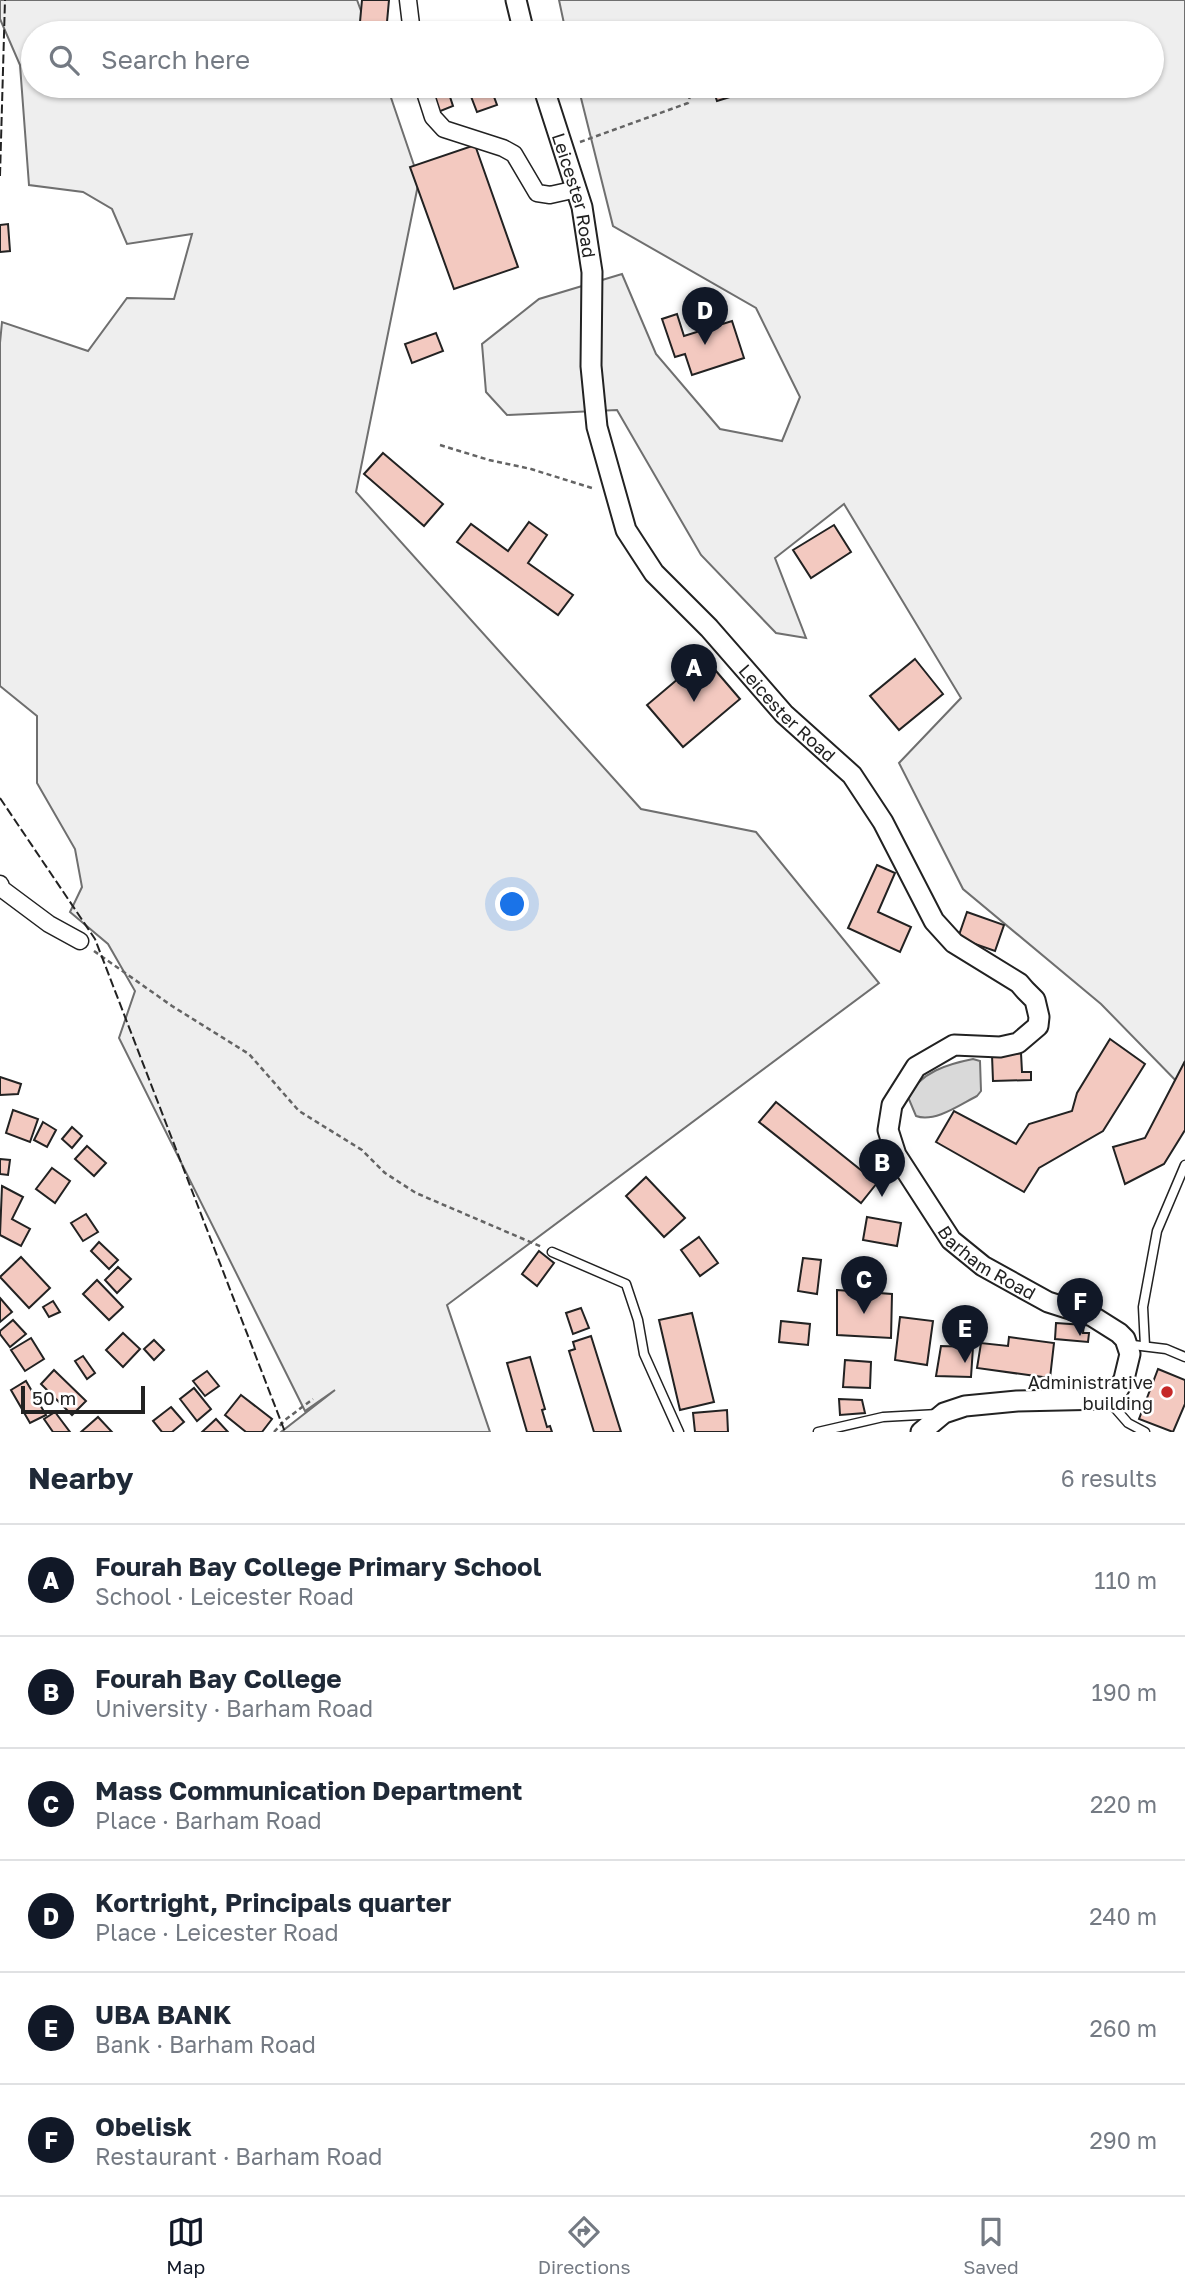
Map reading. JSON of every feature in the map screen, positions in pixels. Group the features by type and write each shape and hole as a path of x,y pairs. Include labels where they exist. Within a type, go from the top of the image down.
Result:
{"street":[{"path":"408,0 411,21"},
{"path":"516,0 521,21"},
{"path":"427,98 433,117 444,129 503,148 514,155 537,193 550,195 577,189"},
{"name":"Leicester Road","path":"547,98 577,189 592,272 591,366 597,427 626,530 654,573 709,628 784,714 852,775 883,821 934,921 954,943 1019,983 1035,1000 1038,1026 1018,1043 1000,1047 954,1045 916,1067 892,1105 888,1130"},
{"path":"0,884 49,923 80,940"},
{"name":"Barham Road","path":"888,1130 896,1155 951,1240 983,1266 1048,1302 1092,1316 1137,1346"},
{"path":"921,1432 944,1413 965,1406 1017,1401 1107,1399 1118,1390 1137,1346"}],"lane":[{"path":"1185,1165 1157,1231 1137,1346 1166,1349 1185,1357"},
{"path":"552,1252 626,1284 638,1320 644,1354 679,1432"},
{"path":"1107,1399 1128,1423 1145,1432"},
{"path":"818,1432 883,1418 944,1413"}],"path":[{"path":"564,148 688,103 690,98"},
{"path":"440,445 531,469 617,496"},
{"path":"80,940 172,1006 249,1054 299,1111 362,1150 385,1173 416,1193 552,1252"},
{"path":"274,1432 313,1399"}],"shaded area":[{"path":"0,0 357,0 365,21 21,21 21,78 20,65 0,19"},
{"path":"559,0 1185,0 1185,1090 1101,1004 963,889 899,763 961,698 844,504 775,558 806,638 776,633 701,555 617,410 507,415 486,392 482,344 539,299 622,274 656,354 720,429 782,441 800,397 756,308 613,226 581,98 1164,98 1164,21 563,21"},
{"path":"22,98 391,98 419,180 356,492 641,809 756,832 879,983 447,1305 490,1432 281,1432 335,1390 305,1411 119,1038 135,991 108,944 70,912 82,887 75,849 37,783 37,716 0,686 2,322 88,351 127,298 174,299 192,234 127,244 112,209 83,192 29,185"},
{"path":"973,1059 980,1061 981,1091 977,1096 939,1115 916,1116 908,1097 920,1081 936,1070"}],"building":[{"path":"362,0 389,0 387,21 360,21"},
{"path":"433,98 450,98 453,106 438,112"},
{"path":"472,98 494,98 497,105 477,112"},
{"path":"475,145 518,267 454,289 410,167"},
{"path":"8,224 10,251 0,252 0,225"},
{"path":"677,314 684,336 732,321 744,358 692,375 685,354 675,357 662,319"},
{"path":"436,333 443,351 412,363 405,344"},
{"path":"383,453 443,504 424,526 364,474"},
{"path":"529,522 547,535 528,563 573,595 558,615 457,542 471,524 508,551"},
{"path":"834,525 851,552 811,578 793,550"},
{"path":"704,657 740,699 683,747 647,705"},
{"path":"915,659 943,694 899,730 870,696"},
{"path":"877,865 895,873 878,912 911,927 900,952 848,928"},
{"path":"967,912 1004,925 995,951 958,938"},
{"path":"1110,1039 1145,1064 1103,1131 1039,1168 1024,1192 936,1142 954,1111 1016,1144 1029,1124 1072,1111 1077,1093"},
{"path":"1021,1053 1022,1072 1031,1072 1031,1080 993,1081 992,1055"},
{"path":"1185,1061 1185,1130 1164,1164 1125,1184 1113,1147 1145,1138"},
{"path":"0,1077 21,1084 18,1094 0,1095"},
{"path":"776,1102 877,1183 861,1203 759,1122"},
{"path":"13,1110 38,1119 30,1142 6,1133"},
{"path":"43,1122 56,1130 47,1147 34,1140"},
{"path":"72,1127 82,1136 72,1148 62,1139"},
{"path":"87,1146 106,1163 94,1176 75,1159"},
{"path":"0,1159 10,1160 8,1175 0,1174"},
{"path":"52,1168 70,1181 55,1203 36,1189"},
{"path":"646,1177 685,1218 664,1237 626,1196"},
{"path":"2,1186 23,1197 12,1219 30,1229 21,1246 0,1235"},
{"path":"86,1214 98,1232 83,1241 71,1223"},
{"path":"867,1217 901,1223 897,1246 863,1240"},
{"path":"699,1237 718,1263 700,1276 681,1250"},
{"path":"99,1242 118,1260 109,1269 91,1251"},
{"path":"539,1251 554,1263 537,1286 522,1274"},
{"path":"21,1257 50,1288 29,1308 0,1277"},
{"path":"803,1258 821,1260 817,1294 798,1291"},
{"path":"118,1267 131,1279 117,1293 105,1280"},
{"path":"97,1280 123,1307 109,1320 83,1294"},
{"path":"837,1290 892,1294 891,1338 837,1335"},
{"path":"0,1298 12,1312 0,1322"},
{"path":"53,1301 60,1312 49,1317 43,1307"},
{"path":"581,1308 589,1328 573,1334 566,1313"},
{"path":"692,1313 714,1402 680,1410 659,1320"},
{"path":"900,1317 933,1321 927,1365 895,1360"},
{"path":"13,1320 26,1334 10,1347 0,1331"},
{"path":"781,1321 810,1324 808,1345 779,1342"},
{"path":"1056,1323 1084,1325 1083,1333 1089,1333 1088,1342 1055,1339"},
{"path":"123,1333 140,1349 123,1367 106,1350"},
{"path":"591,1336 621,1432 594,1432 569,1351 575,1349 573,1342"},
{"path":"1009,1337 1054,1343 1050,1378 977,1368 981,1343 1008,1346"},
{"path":"31,1338 44,1359 25,1371 11,1350"},
{"path":"154,1340 164,1350 154,1360 144,1349"},
{"path":"941,1346 973,1347 971,1377 936,1376"},
{"path":"83,1356 95,1373 87,1379 75,1361"},
{"path":"530,1357 545,1409 542,1410 547,1427 550,1426 552,1432 527,1432 507,1363"},
{"path":"845,1360 871,1362 870,1388 843,1387"},
{"name":"Administrative building","path":"1158,1369 1185,1380 1185,1404 1173,1432 1139,1419"},
{"path":"54,1370 86,1401 72,1415 41,1384"},
{"path":"207,1371 219,1386 205,1396 193,1381"},
{"path":"26,1381 46,1415 30,1423 11,1390"},
{"path":"194,1388 211,1409 197,1421 180,1399"},
{"path":"241,1395 272,1419 262,1432 246,1432 225,1415"},
{"path":"839,1399 862,1400 865,1413 840,1415"},
{"path":"171,1407 184,1422 172,1432 162,1432 153,1421"},
{"path":"727,1410 728,1432 695,1432 693,1413"},
{"path":"55,1412 70,1432 53,1432 44,1419"},
{"path":"98,1417 112,1432 81,1432"},
{"path":"216,1419 228,1432 202,1432"}],"fence":[{"path":"0,176 5,0"},
{"path":"0,798 95,939 285,1432"}],"place":[{"name":"Kortright, Principals quarter","path":"705,345"},
{"name":"Fourah Bay College Primary School","path":"694,702"},
{"name":"Fourah Bay College","path":"882,1197"},
{"name":"Mass Communication Department","path":"864,1314"},
{"name":"Obelisk","path":"1080,1336"},
{"name":"UBA BANK","path":"965,1363"},
{"name":"Administrative building","path":"1167,1392"}]}
